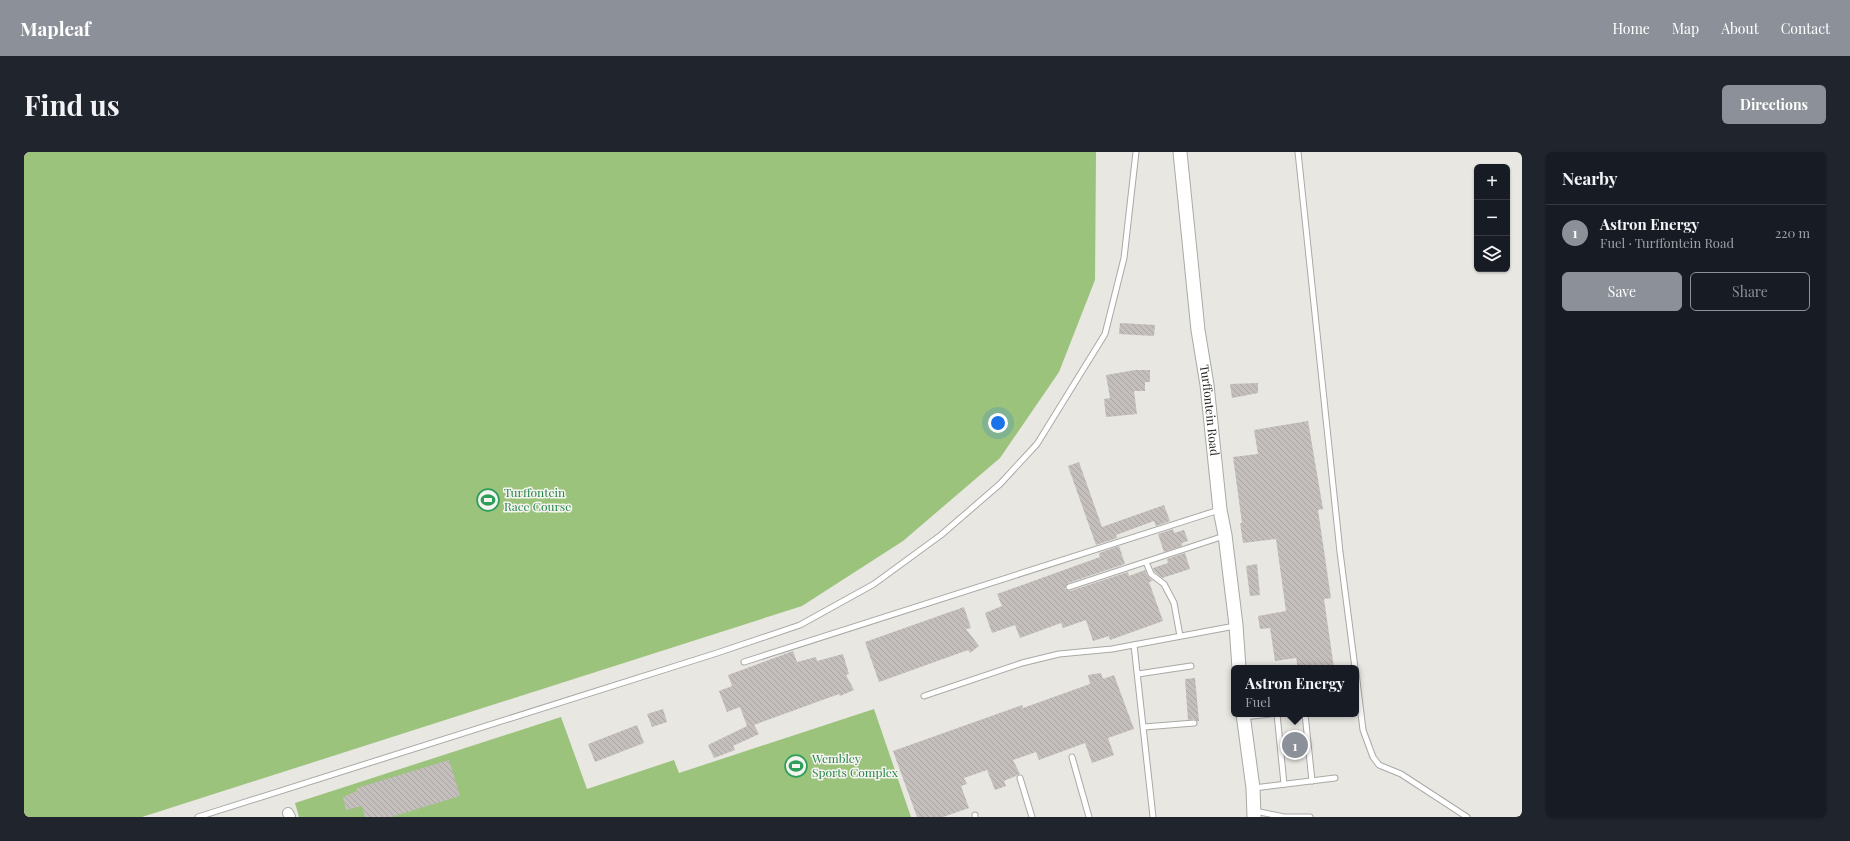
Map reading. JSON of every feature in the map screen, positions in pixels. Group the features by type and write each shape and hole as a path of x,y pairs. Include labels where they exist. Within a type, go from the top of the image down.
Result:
{"street":[{"name":"Turffontein Road","path":"1180,152 1198,330 1207,385 1220,510 1225,536 1236,625 1239,665"},
{"path":"1243,717 1253,788 1254,814"}],"lane":[{"path":"198,817 800,625 874,584 941,535 1000,484 1037,444 1064,402 1105,334 1124,258 1136,152"},
{"path":"1298,152 1340,552 1355,665"},
{"path":"744,662 1220,510"},
{"path":"1069,587 1225,536"},
{"path":"1146,562 1151,574 1164,584 1174,603 1180,636"},
{"path":"924,696 1022,663 1059,654 1112,649 1236,625"},
{"path":"1134,645 1153,817"},
{"path":"1138,674 1191,666"},
{"path":"1359,697 1363,730 1373,757 1379,765 1401,774 1467,817"},
{"path":"1277,717 1284,784"},
{"path":"1305,717 1312,781"},
{"path":"1144,727 1194,723"},
{"path":"1072,757 1089,817"},
{"path":"1020,778 1032,817"},
{"path":"1253,788 1334,778"},
{"path":"1254,814 1284,817 1310,817"}],"green space":[{"name":"Turffontein Race Course","path":"24,152 1096,152 1095,280 1059,372 1000,458 903,541 802,606 142,817 24,817"},
{"name":"Wembley Sports Complex","path":"874,709 911,817 299,817 295,803 561,717 587,789 674,760 679,773"}],"building":[{"path":"1120,323 1155,325 1154,336 1119,334"},
{"path":"1135,370 1150,370 1150,382 1145,382 1145,391 1134,391 1137,414 1106,417 1104,399 1110,398 1106,375"},
{"path":"1258,383 1258,393 1232,398 1230,384"},
{"path":"1308,421 1323,509 1318,510 1331,598 1324,599 1334,665 1297,665 1296,658 1275,661 1270,628 1260,629 1258,616 1286,611 1276,539 1243,543 1240,523 1242,523 1233,457 1258,454 1254,430"},
{"path":"1079,462 1102,527 1164,505 1170,521 1156,526 1154,521 1116,535 1117,538 1096,545 1068,466"},
{"path":"1173,529 1174,533 1184,530 1188,541 1182,543 1182,546 1164,552 1158,534"},
{"path":"1119,546 1125,564 1068,583 1065,589 1070,591 1128,572 1129,576 1145,570 1153,581 1149,582 1163,621 1110,640 1109,636 1093,641 1086,620 1063,628 1061,623 1020,638 1015,625 992,633 985,613 1002,606 997,594 1100,557 1099,553"},
{"path":"1185,553 1190,569 1162,578 1154,571 1153,568 1168,563 1167,559"},
{"path":"1257,564 1260,595 1250,596 1246,566"},
{"path":"964,607 971,628 966,629 979,646 970,653 968,650 879,682 865,642"},
{"path":"793,651 797,662 816,657 817,661 843,654 849,674 846,675 854,690 754,725 759,734 733,746 735,750 714,758 708,745 747,726 740,707 727,712 719,691 732,686 728,675"},
{"path":"1101,673 1103,679 1114,675 1134,729 1108,738 1114,755 1092,763 1085,743 1039,760 1036,752 1013,760 1020,774 1004,781 1006,786 995,790 987,770 964,778 967,784 961,786 969,808 943,817 917,817 893,751 1022,705 1023,708 1090,684 1088,675"},
{"path":"1195,678 1199,721 1194,719 1188,720 1185,679"},
{"path":"663,709 667,722 652,727 647,714"},
{"path":"637,725 644,743 595,762 588,744"},
{"path":"449,760 460,796 391,817 365,817 362,806 346,810 343,797 357,791 357,788"}],"place":[{"name":"Turffontein Race Course","path":"488,500"},
{"name":"Astron Energy","path":"1295,745"},
{"name":"Wembley Sports Complex","path":"796,766"}]}
